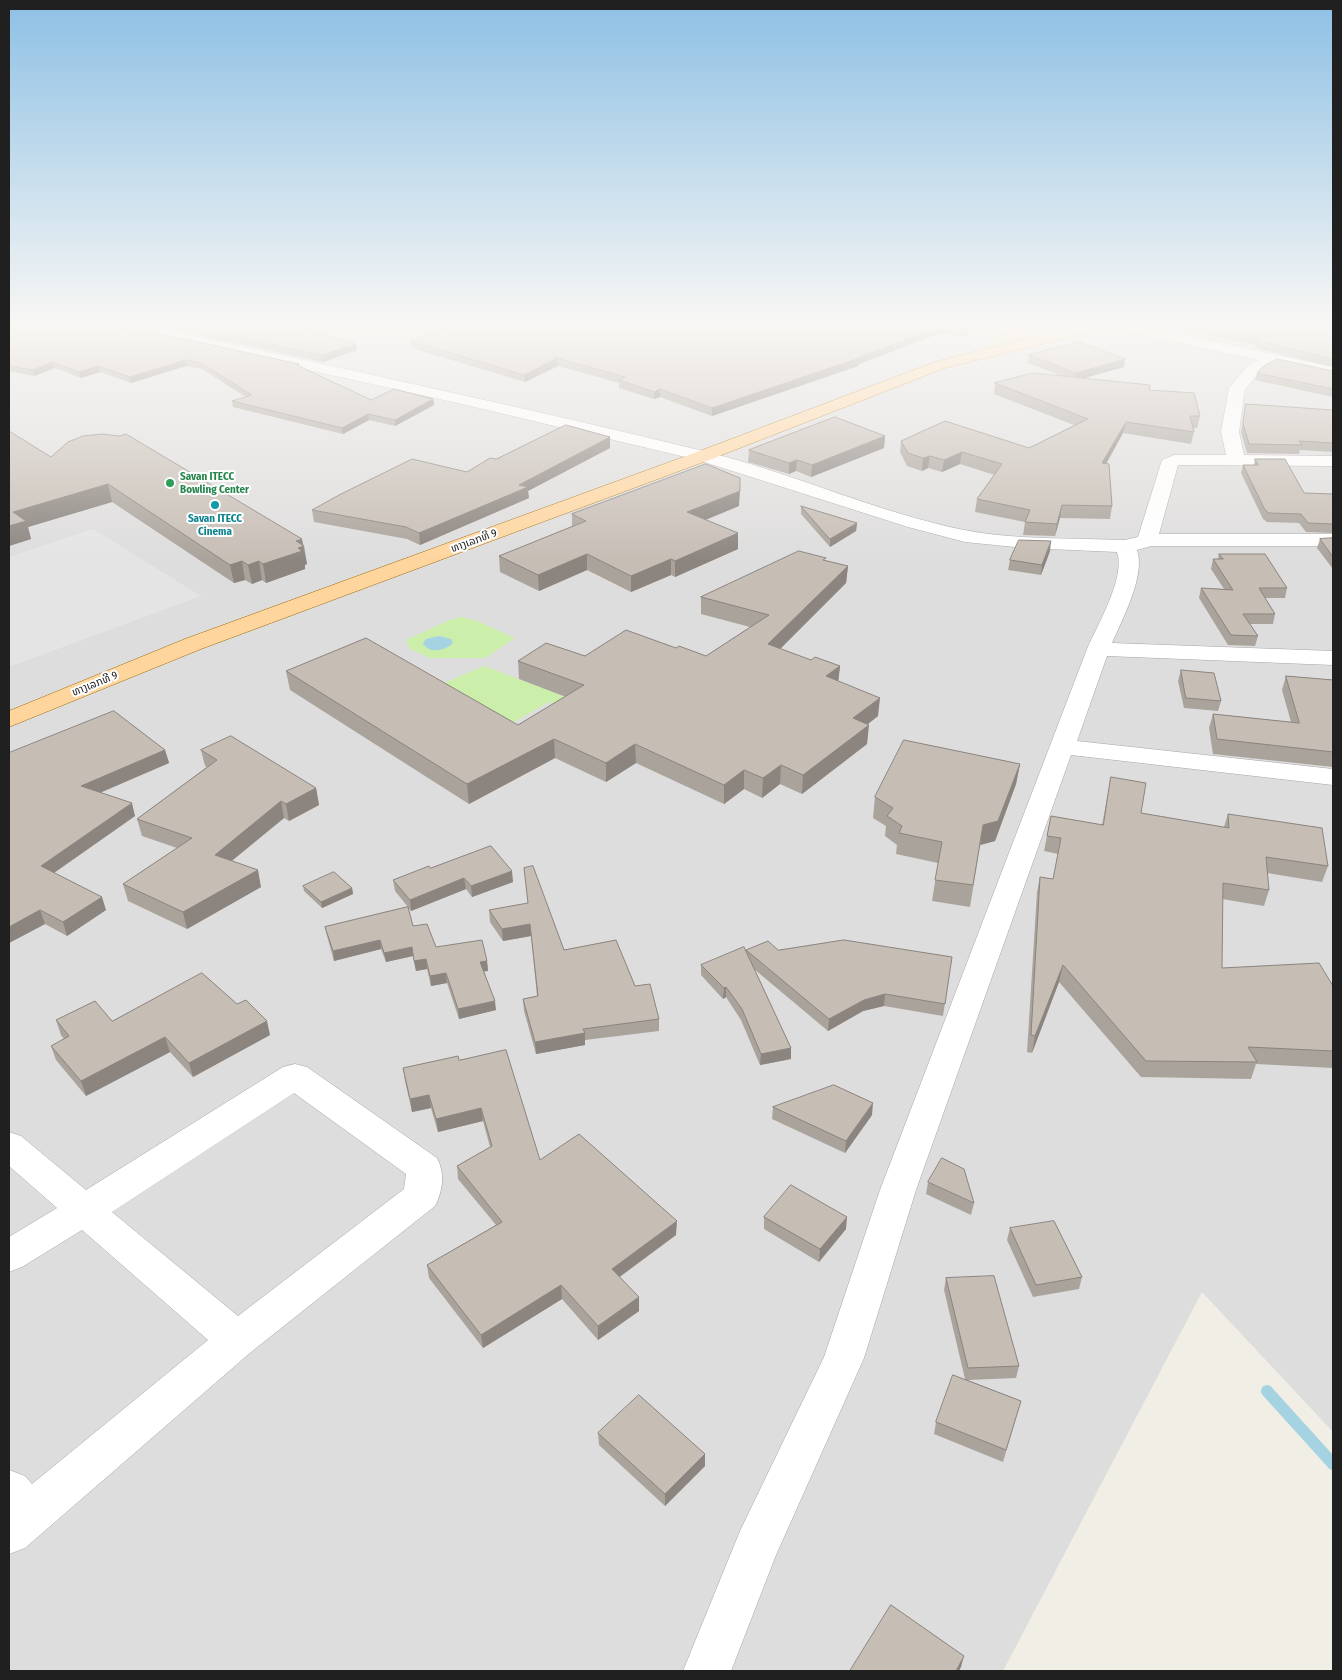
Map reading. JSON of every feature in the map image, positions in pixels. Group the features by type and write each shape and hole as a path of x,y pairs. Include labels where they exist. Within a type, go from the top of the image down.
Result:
{"main road":[{"name":"ທາງເລກທີ 9","path":"9,720 193,644 703,456 837,404"}],"street":[{"path":"485,404 703,456 915,524 965,536 1025,542 1125,546 1140,544 1147,540 1333,540"},
{"path":"1234,404 1230,432 1236,460"},
{"path":"1147,540 1168,464 1174,460 1333,461"},
{"path":"706,1671 756,1547 844,1358 898,1190 1098,649 1128,577 1129,551 1125,546"},
{"path":"1098,649 1333,658"},
{"path":"1063,747 1333,777"},
{"path":"9,1256 85,1210 295,1076 424,1168 422,1196 15,1512"},
{"path":"9,1146 237,1340"}],"shaded area":[{"path":"9,404 1333,404 1333,1432 1202,1292 1003,1671 9,1671"},
{"path":"93,529 201,596 9,667 9,557"}],"green space":[{"path":"462,617 477,621 515,638 485,658 430,658 410,649 406,640 452,619"},
{"path":"484,666 580,702 569,709 549,702 498,731 427,690"}],"water":[{"path":"439,636 451,639 453,643 446,648 433,650 423,643 426,639"}],"building":[{"path":"246,404 423,404 395,420 368,414 342,428"},
{"path":"702,404 723,404 712,408"},
{"path":"1050,404 1197,404 1200,416 1190,416 1194,432 1126,422 1102,463 1109,464 1112,506 1062,505 1057,524 1025,522 1030,510 977,499 1002,464 962,452 944,460 930,456 923,458 908,453 901,441 945,421 1029,448 1088,419"},
{"path":"1246,404 1333,410 1333,443 1299,441 1302,445 1249,444 1243,423"},
{"path":"835,417 885,436 812,465 797,460 789,463 749,450"},
{"path":"566,425 610,437 519,485 528,487 419,533 406,527 312,510 412,459 467,472 490,458 496,459"},
{"path":"9,431 51,457 68,442 83,436 102,434 119,436 126,434 302,539 296,541 304,546 298,548 302,551 263,564 259,561 248,565 242,561 230,565 108,484 13,512 26,521 9,526"},
{"path":"1255,459 1285,459 1304,493 1333,494 1333,524 1308,523 1301,514 1269,513 1265,510 1243,465 1258,465"},
{"path":"706,464 740,478 740,491 687,512 738,533 675,561 671,559 631,576 587,554 538,575 499,556 586,521 572,514"},
{"path":"801,506 857,523 830,539"},
{"path":"1333,538 1333,557 1320,539"},
{"path":"1019,540 1051,541 1042,565 1010,560"},
{"path":"799,551 826,558 823,560 848,566 768,644 811,660 815,657 840,666 826,676 880,698 853,718 869,725 803,775 781,765 763,778 744,770 724,785 635,744 606,763 554,739 467,784 286,671 366,638 518,725 584,685 518,661 546,643 585,656 626,630 676,648 679,646 706,656 769,615 701,597"},
{"path":"1219,554 1265,554 1287,588 1259,588 1275,614 1243,614 1258,636 1231,635 1201,588 1233,590 1213,559 1223,559"},
{"path":"1181,670 1214,673 1221,701 1186,698"},
{"path":"1286,676 1333,680 1333,752 1217,739 1213,714 1299,723"},
{"path":"114,711 165,750 81,786 132,803 41,866 102,897 63,922 40,910 9,927 9,753"},
{"path":"231,736 316,788 286,804 281,801 215,855 258,870 183,912 123,884 192,838 137,819 217,760 201,750"},
{"path":"904,740 1020,764 998,821 983,825 973,885 935,880 942,842 899,833 902,826 887,816 893,808 875,797"},
{"path":"1111,777 1146,783 1141,813 1229,828 1228,814 1322,828 1328,866 1266,857 1269,890 1223,883 1222,968 1319,963 1333,986 1333,1051 1248,1047 1257,1062 1146,1061 1063,965 1035,1036 1031,1035 1040,877 1053,879 1061,838 1047,836 1051,816 1103,825"},
{"path":"491,846 512,871 471,886 464,878 410,900 393,880 429,866 430,868"},
{"path":"533,866 564,950 616,940 635,986 650,984 659,1019 583,1029 585,1033 535,1042 523,999 538,996 530,924 502,929 489,910 528,903 524,868"},
{"path":"334,872 352,888 321,902 303,886"},
{"path":"408,907 413,926 427,924 436,947 482,940 487,961 480,962 495,1001 458,1009 446,973 430,976 426,959 414,961 412,947 384,953 380,940 333,951 325,927"},
{"path":"844,940 952,957 945,1004 885,994 864,1000 829,1019 746,950 768,941 778,950"},
{"path":"744,947 791,1048 761,1054 742,1009 726,987 724,988 701,965"},
{"path":"202,973 237,1004 246,1000 267,1021 189,1063 165,1037 81,1081 51,1046 69,1036 56,1020 95,1001 112,1021"},
{"path":"506,1050 540,1160 579,1134 677,1221 612,1269 639,1297 598,1326 561,1285 481,1335 427,1265 502,1222 457,1166 492,1146 481,1108 436,1119 429,1095 410,1099 403,1068 458,1056 459,1060"},
{"path":"834,1085 873,1103 846,1141 773,1107"},
{"path":"942,1158 964,1169 974,1203 928,1182"},
{"path":"791,1185 847,1217 820,1249 764,1217"},
{"path":"1054,1221 1082,1277 1036,1285 1010,1228"},
{"path":"994,1276 1019,1366 968,1368 946,1278"},
{"path":"953,1375 1021,1401 1006,1450 936,1422"},
{"path":"639,1395 705,1454 665,1494 598,1433"},
{"path":"891,1605 964,1656 956,1671 850,1671"}],"waterway":[{"path":"1267,1391 1333,1464"}],"place":[{"name":"Savan ITECC Bowling Center","path":"170,483"},
{"name":"Savan ITECC Cinema","path":"215,505"}]}
